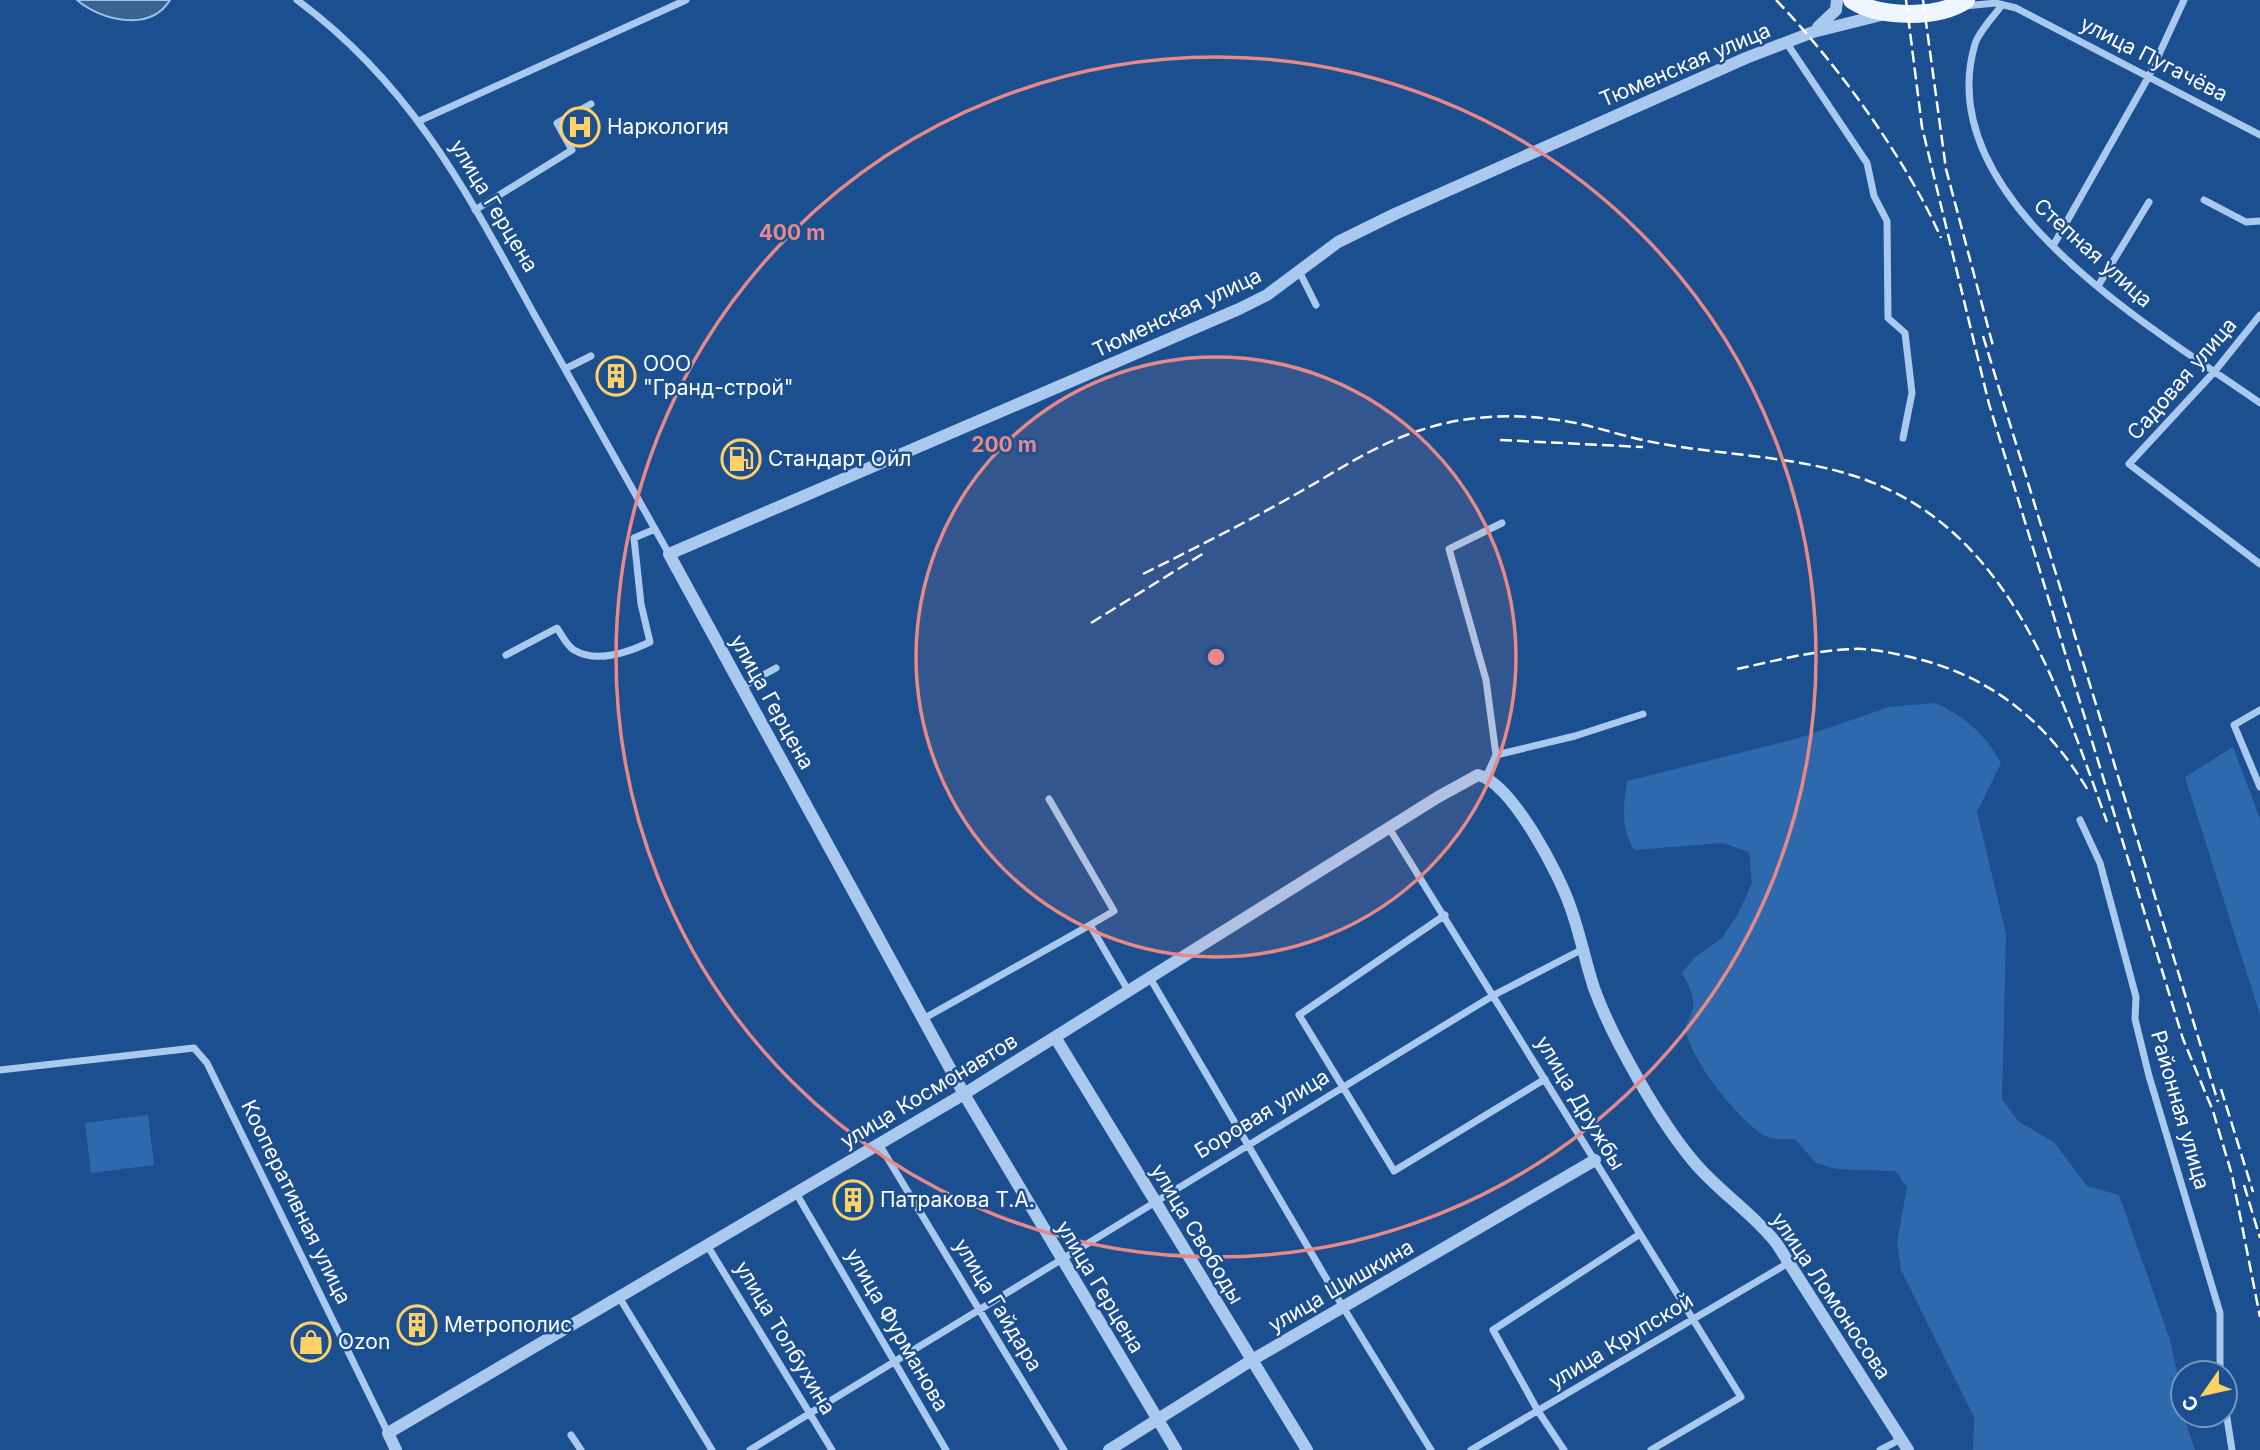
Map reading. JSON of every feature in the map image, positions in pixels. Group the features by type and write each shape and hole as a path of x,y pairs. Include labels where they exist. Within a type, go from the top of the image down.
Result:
{"main road":[{"path":"1852,0 1885,14 1949,9 1966,0"}],"street":[{"name":"улица Герцена","path":"297,0 377,71 419,121 475,210 669,554 964,1094 1176,1450"},
{"path":"419,121 686,0"},
{"path":"1812,32 1830,17 1837,0"},
{"path":"2053,246 2149,76 2184,0"},
{"name":"улица Пугачёва","path":"1949,9 1975,4 2016,8 2260,135"},
{"name":"Степная улица","path":"2002,5 1976,42 1968,85 1977,133 2001,185 2025,219 2114,301 2260,403"},
{"name":"Тюменская улица","path":"669,554 1227,315 1268,295 1338,242 1395,214 1786,42 1812,32 1885,14"},
{"path":"1786,42 1867,163 1874,196 1887,221 1888,318 1905,333 1912,393 1903,438"},
{"path":"475,210 572,150 557,123 591,104"},
{"path":"2204,200 2246,222 2260,222"},
{"path":"2098,286 2150,202"},
{"path":"1300,271 1316,305"},
{"name":"Садовая улица","path":"2260,315 2215,372 2129,464 2260,564"},
{"path":"565,369 591,356"},
{"path":"1486,777 1496,755 1486,680 1450,548 1502,523"},
{"path":"506,655 557,628 573,650 589,655 625,654 650,642 640,604 634,538 655,529"},
{"path":"742,687 776,668"},
{"path":"2260,710 2234,725 2260,787"},
{"path":"1496,755 1575,736 1643,714"},
{"name":"улица Космонавтов","path":"388,1433 964,1094 1469,778 1486,777"},
{"name":"улица Ломоносова","path":"1486,777 1511,800 1558,880 1573,914 1608,1019 1675,1137 1704,1173 1763,1226 1790,1262 1905,1444"},
{"path":"923,1019 1114,911 1049,799"},
{"name":"Районная улица","path":"2080,820 2100,863 2136,997 2135,1020 2149,1076 2220,1313 2220,1359"},
{"name":"улица Дружбы","path":"1389,828 1741,1397 1651,1450"},
{"path":"1445,915 1299,1015 1341,1087 1394,1171 1545,1079"},
{"path":"1090,925 1129,992"},
{"name":"Боровая улица","path":"750,1450 1062,1262 1154,1200 1341,1087 1494,995 1583,949"},
{"path":"1150,978 1343,1307 1432,1450"},
{"name":"улица Свободы","path":"1055,1037 1307,1450"},
{"name":"Кооперативная улица","path":"0,1070 194,1048 207,1063 396,1450"},
{"name":"улица Гайдара","path":"879,1144 1064,1450"},
{"name":"улица Шишкина","path":"1109,1450 1252,1360 1595,1160"},
{"name":"улица Фурманова","path":"796,1193 897,1361 946,1450"},
{"path":"1564,1450 1538,1411 1493,1330 1640,1234"},
{"name":"улица Толбухина","path":"707,1245 832,1450"},
{"name":"улица Крупской","path":"1471,1450 1790,1262"},
{"path":"619,1297 712,1450"},
{"path":"2229,1429 2232,1450"},
{"path":"571,1435 581,1450"},
{"path":"1880,1450 1905,1444"}],"shaded area":[{"path":"77,0 170,0 150,17 125,20 98,13"},
{"path":"1934,703 1955,713 1988,743 2001,763 1977,812 2006,934 2002,1099 2018,1121 2054,1142 2087,1186 2119,1195 2174,1359 2169,1359 2169,1429 2188,1429 2195,1450 1973,1450 1974,1417 1901,1270 1897,1242 1907,1187 1895,1171 1836,1169 1816,1163 1795,1139 1771,1138 1757,1131 1731,1105 1705,1072 1688,1040 1686,1025 1692,1011 1693,999 1682,973 1695,957 1721,939 1738,914 1752,883 1749,852 1723,843 1634,850 1624,817 1627,781 1799,738 1889,707"},
{"path":"2233,747 2260,819 2260,1015 2185,777"},
{"path":"148,1115 154,1165 91,1173 85,1123"}],"railway":[{"path":"1776,0 1822,52 1868,113 1909,176 1941,238"},
{"path":"1906,0 1922,127 1989,404 2183,1039 2213,1111 2232,1175 2260,1317"},
{"path":"1923,0 1946,169 1993,346"},
{"path":"1983,336 2218,1102"},
{"path":"1143,574 1260,514 1373,450 1421,430 1476,418 1514,416 1551,419 1679,447 1814,465 1866,480 1916,505 1958,538 1994,577 2023,622 2048,670 2070,720 2107,822"},
{"path":"1500,440 1643,447"},
{"path":"1091,623 1204,553"},
{"path":"1737,669 1809,654 1853,649 1901,655 1932,663 1960,673 2010,702 2053,742 2089,792"},
{"path":"2221,1089 2253,1192"},
{"path":"2244,1185 2260,1238"}],"place":[{"name":"Наркология","path":"580,127"},
{"name":"ООО \"Гранд-строй\"","path":"616,376"},
{"name":"Стандарт Ойл","path":"741,459"},
{"name":"Патракова Т.А.","path":"853,1200"},
{"name":"Метрополис","path":"417,1325"},
{"name":"Ozon","path":"311,1342"}]}
